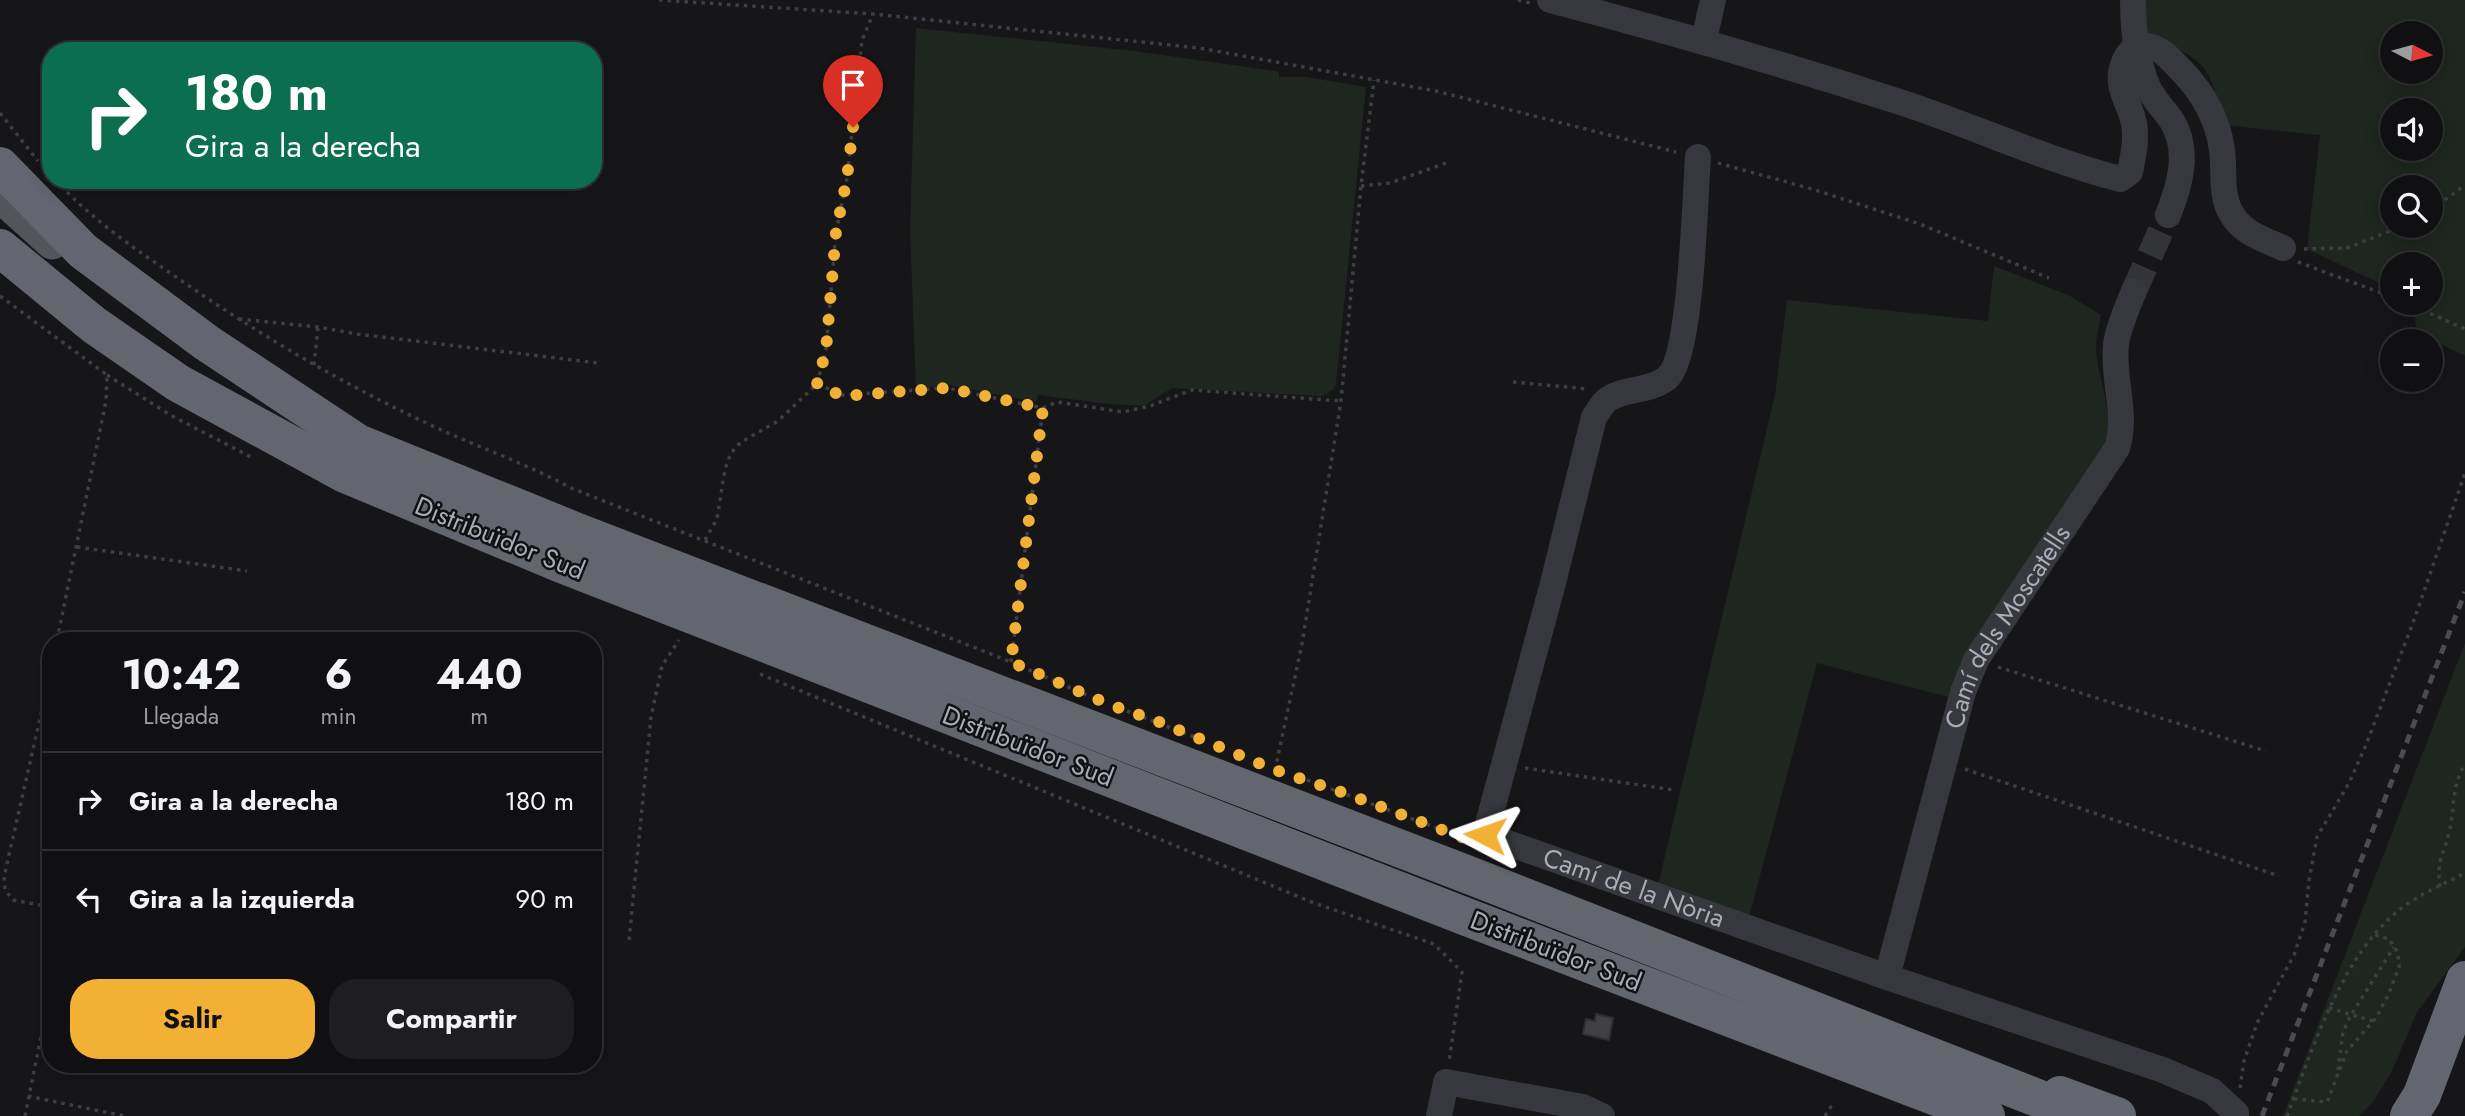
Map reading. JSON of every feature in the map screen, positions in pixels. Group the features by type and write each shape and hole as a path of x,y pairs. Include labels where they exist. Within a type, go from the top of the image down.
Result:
{"highway":[{"name":"Distribuïdor Sud","path":"0,166 83,251 207,342 358,443 588,536 1461,872 2083,1116"},
{"name":"Distribuïdor Sud","path":"0,248 94,325 178,383 345,474 572,568 1986,1116"},
{"path":"2409,1116 2422,1095 2465,980"},
{"path":"2440,1116 2465,1047"},
{"path":"1922,1054 2030,1084 2117,1116"},
{"path":"1931,1095 1967,1116"}],"main road":[{"path":"0,196 74,262 198,355 358,443"},
{"path":"0,239 94,325"}],"street":[{"path":"1549,0 1704,40 1906,104 2040,154 2120,179 2130,172 2134,137 2134,124 2120,85 2121,69 2127,55 2137,46 2146,45 2158,49 2198,88 2214,117 2222,149 2225,199 2229,210 2245,231 2283,248"},
{"path":"1704,40 1713,0"},
{"path":"2133,0 2133,27 2147,87 2173,123 2183,166 2178,190 2168,215"},
{"path":"1485,835 1506,764 1594,417 1608,399 1649,387 1669,377 1677,359 1688,295 1698,158"},
{"name":"Camí dels Moscatells","path":"1887,977 1963,692 1976,660 2117,448 2122,432 2116,344 2134,291"},
{"name":"Camí de la Nòria","path":"1485,835 1887,977 2163,1070 2212,1091 2236,1114"},
{"path":"1439,1116 1446,1082 1583,1107 1602,1116"}],"path":[{"path":"659,0 873,14 1199,48 1436,91 1812,190 1920,225 2049,278"},
{"path":"705,540 717,519 725,469 731,453 741,442 778,421 817,384 826,350 836,232 847,178 862,40 873,14"},
{"path":"1287,774 1275,770 1302,644 1341,401 1374,79"},
{"path":"0,113 42,165"},
{"path":"1361,186 1390,183 1446,163"},
{"path":"2443,201 2465,185"},
{"path":"65,190 116,235 236,319 314,365 435,427 534,468 571,488 1011,662 1097,700"},
{"path":"2283,248 2347,248 2380,235"},
{"path":"0,296 107,375 172,416 252,457"},
{"path":"2434,315 2465,329"},
{"path":"236,319 598,363"},
{"path":"314,365 318,327"},
{"path":"59,632 106,401 107,375"},
{"path":"1513,382 1629,392"},
{"path":"817,384 842,396 947,388 1043,408 1056,402 1123,412 1150,406 1192,390 1341,401"},
{"path":"1011,662 1043,408"},
{"path":"2236,1114 2244,1061 2257,1023 2294,955 2305,922 2317,837 2349,783 2366,746 2414,620 2465,473"},
{"path":"78,547 247,571"},
{"path":"629,940 651,717 662,666 679,640"},
{"path":"1976,660 2266,751"},
{"path":"755,672 1314,903 1434,944 1462,972 1446,1082"},
{"path":"1119,708 1216,746"},
{"path":"42,710 4,877 5,890 13,900 42,906"},
{"path":"1945,759 1954,765 2279,876"},
{"path":"1506,764 1674,790"},
{"path":"2440,887 2437,869 2449,834 2455,786 2465,764"},
{"path":"1299,778 1464,838 1485,835"},
{"path":"2287,1116 2329,1008 2372,934 2401,908 2465,873"},
{"path":"2293,1099 2327,1102 2347,1051 2373,1021 2389,993 2399,967 2398,953 2389,939 2372,934"},
{"path":"2337,1076 2343,1032 2356,1003 2394,947"},
{"path":"2329,1008 2373,1021"},
{"path":"25,1116 42,1029"},
{"path":"28,1096 124,1116"},
{"path":"1825,1116 1832,1105"}],"shaded area":[{"path":"2143,0 2465,0 2465,356 2443,345 2443,329 2416,329 2414,315 2443,315 2443,252 2380,252 2380,283 2307,249 2320,135 2224,125 2208,75 2193,58 2145,36"},
{"path":"916,28 1134,51 1276,71 1279,72 1279,77 1306,77 1366,87 1336,384 1333,390 1323,396 1172,388 1144,406 1038,395 1036,402 948,385 916,388 910,230"},
{"path":"1994,266 2070,296 2101,315 2096,353 2107,408 2106,442 1956,699 1817,663 1749,917 1658,885 1775,395 1787,300 1988,321"},
{"path":"2465,643 2465,947 2417,1012 2392,1071 2373,1102 2359,1116 2283,1116"}],"building":[{"path":"1596,1014 1613,1018 1609,1040 1583,1034 1586,1019 1595,1021"}],"tunnel":[{"path":"2134,291 2168,215"}],"railway":[{"path":"2262,1116 2465,592"}],"route":[{"path":"853,127 847,178 836,232 826,350 817,384 842,396 947,388 1043,408 1011,662 1108,704 1157,721 1275,770 1464,838 1485,835"}]}
